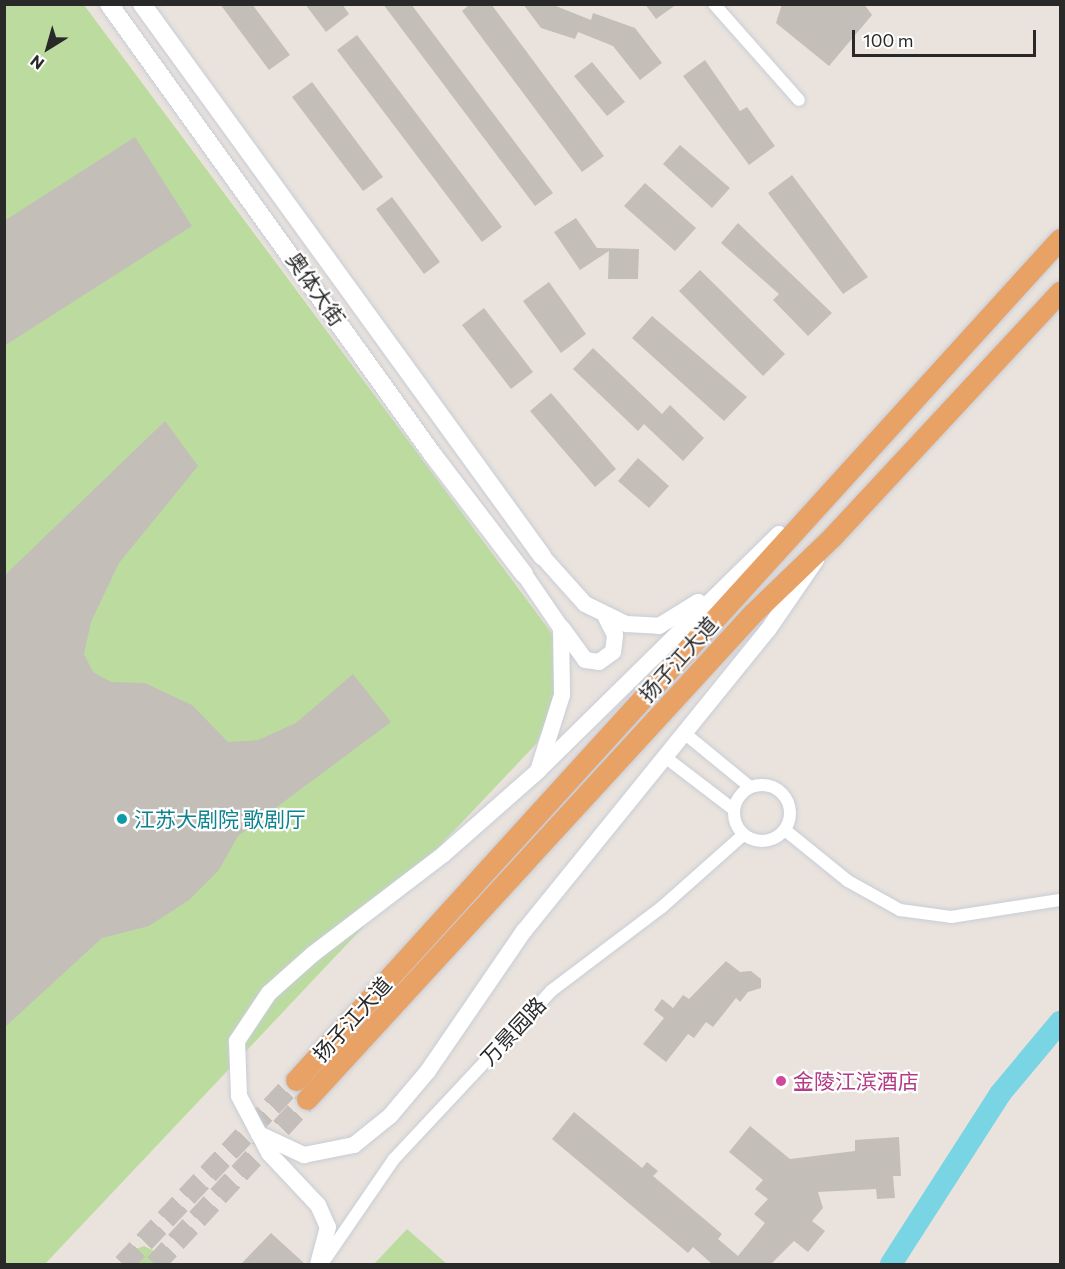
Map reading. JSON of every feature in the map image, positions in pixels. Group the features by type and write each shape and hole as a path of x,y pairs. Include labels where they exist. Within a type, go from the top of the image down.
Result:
{"highway":[{"name":"扬子江大道","path":"296,1080 1060,239"},
{"name":"扬子江大道","path":"307,1100 753,612 832,537 1060,292"}],"main road":[{"name":"奥体大街","path":"109,4 433,455 524,573"},
{"name":"奥体大街","path":"142,4 543,556"}],"street":[{"path":"714,4 799,100"},
{"path":"320,1264 328,1227 321,1212 259,1134 239,1096 237,1041 269,993 313,954 444,854 538,771 897,418"},
{"path":"259,1134 304,1155 354,1145 390,1116 428,1071 524,931 768,630 832,537"},
{"path":"543,556 585,604 606,618 626,624 659,626 752,561"},
{"path":"524,573 585,660 599,662 613,652 615,635 606,618"},
{"path":"538,771 561,696 561,628"},
{"path":"683,732 750,788"},
{"path":"665,757 733,809 743,835 760,842 785,830 790,812 783,795 768,786 750,788 733,809"},
{"path":"785,830 848,881 900,910 951,917 1060,900"},
{"name":"万景园路","path":"320,1264 394,1159 551,991 662,907 743,835"}],"green space":[{"path":"5,5 84,5 553,635 556,669 554,701 537,743 45,1264 5,1264"},
{"path":"407,1229 447,1264 374,1264"},
{"path":"144,1246 154,1251 160,1264 123,1264 127,1252"}],"building":[{"path":"220,4 252,4 290,55 269,70"},
{"path":"305,4 342,4 349,14 326,32"},
{"path":"383,4 411,4 553,193 535,206"},
{"path":"470,4 491,4 604,156 582,172 462,11"},
{"path":"523,4 551,4 591,20 593,13 635,28 662,63 640,80 613,46 578,32 575,39 541,28"},
{"path":"645,4 677,4 656,19"},
{"path":"782,4 864,4 872,15 829,66 776,23"},
{"path":"357,35 502,227 482,242 337,50"},
{"path":"705,60 740,111 747,107 775,146 749,165 683,76"},
{"path":"592,62 625,102 607,116 574,76"},
{"path":"312,82 383,177 363,191 292,97"},
{"path":"135,137 192,226 4,346 4,221"},
{"path":"680,145 730,188 712,208 663,164"},
{"path":"792,175 868,277 843,294 768,193"},
{"path":"645,183 696,228 675,251 624,206"},
{"path":"392,197 440,262 424,274 376,209"},
{"path":"576,218 597,248 639,249 638,279 608,279 609,251 580,270 554,232"},
{"path":"738,223 832,313 808,336 773,300 779,294 721,243"},
{"path":"700,270 785,354 763,376 679,291"},
{"path":"549,282 586,334 561,353 523,301"},
{"path":"484,308 533,372 511,389 462,325"},
{"path":"652,316 747,397 724,421 632,338"},
{"path":"593,348 662,414 670,405 704,438 683,461 644,424 638,431 573,369"},
{"path":"551,393 616,469 595,487 530,411"},
{"path":"165,421 198,466 119,563 91,622 84,654 93,672 111,682 145,683 192,705 228,742 258,740 296,723 353,674 391,722 238,836 219,870 189,900 149,926 102,938 4,1028 4,576"},
{"path":"638,458 669,486 649,508 618,481"},
{"path":"726,961 740,972 751,971 761,979 761,988 748,992 740,1002 736,998 713,1027 706,1022 694,1038 688,1034 666,1062 643,1044 664,1018 654,1010 662,999 673,1008 683,995 689,999"},
{"path":"574,1112 642,1168 647,1162 658,1171 653,1176 722,1234 718,1239 738,1256 765,1223 754,1214 768,1199 755,1189 763,1180 729,1152 750,1126 790,1159 855,1151 855,1140 899,1137 901,1176 893,1176 895,1198 877,1199 876,1189 818,1192 823,1208 812,1221 825,1231 808,1252 794,1241 771,1264 712,1264 693,1247 688,1253 552,1139"},
{"path":"271,1233 305,1264 241,1264"}],"waterway":[{"path":"891,1264 1000,1094 1060,1022"}],"tunnel":[{"path":"123,1264 296,1080"},
{"path":"155,1264 307,1099"}],"place":[{"name":"江苏大剧院 歌剧厅","path":"122,819"},
{"name":"金陵江滨酒店","path":"781,1081"}]}
